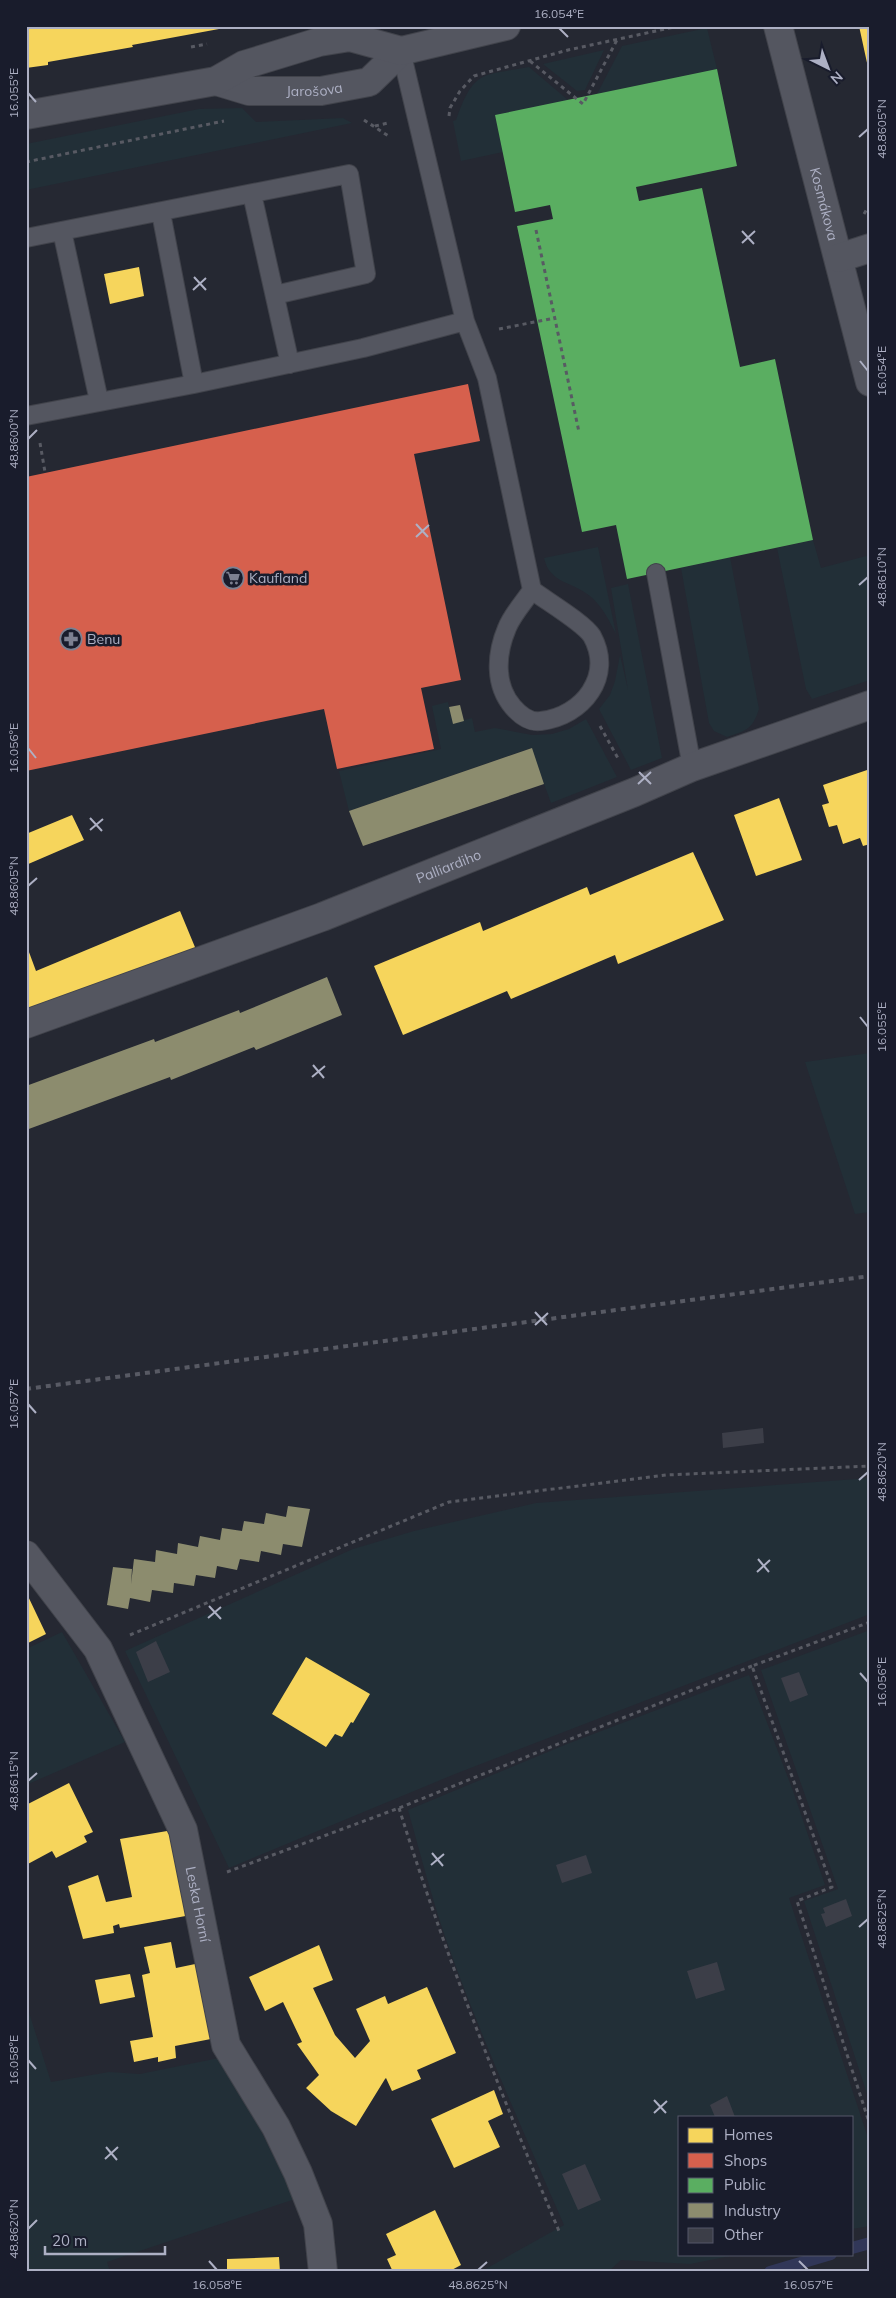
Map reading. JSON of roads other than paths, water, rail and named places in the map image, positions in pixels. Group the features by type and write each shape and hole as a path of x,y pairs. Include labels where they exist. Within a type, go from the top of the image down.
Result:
{"street":[{"name":"Jarošova","path":"26,115 216,81 244,65 319,42 350,37 398,39 506,26"},
{"name":"Kosmákova","path":"778,26 870,382"},
{"name":"Jarošova","path":"216,81 249,92 321,91 369,82 398,39"},
{"path":"838,258 870,248"},
{"name":"Palliardiho","path":"26,1024 322,916 635,792 692,767 870,705"},
{"name":"Leska Horní","path":"26,1555 98,1649 183,1830 226,2044 276,2127 298,2172 318,2224 324,2272"}],"lane":[{"path":"398,39 465,321 486,378 532,590 591,635 598,660 597,679 586,700 566,714 540,722 522,717 505,698 499,679 499,654 507,627 532,590"},
{"path":"26,238 161,213 349,174 366,274 275,295"},
{"path":"252,194 290,364"},
{"path":"161,213 194,384"},
{"path":"62,231 99,401"},
{"path":"26,416 290,364 363,348 465,321"},
{"path":"656,573 692,767"}],"waterway":[{"path":"854,2247 870,2243"},
{"path":"770,2272 824,2256"}],"railway":[{"path":"26,1389 870,1276"}],"place":[{"name":"Kaufland","path":"233,578"},
{"name":"Benu","path":"71,639"}]}
